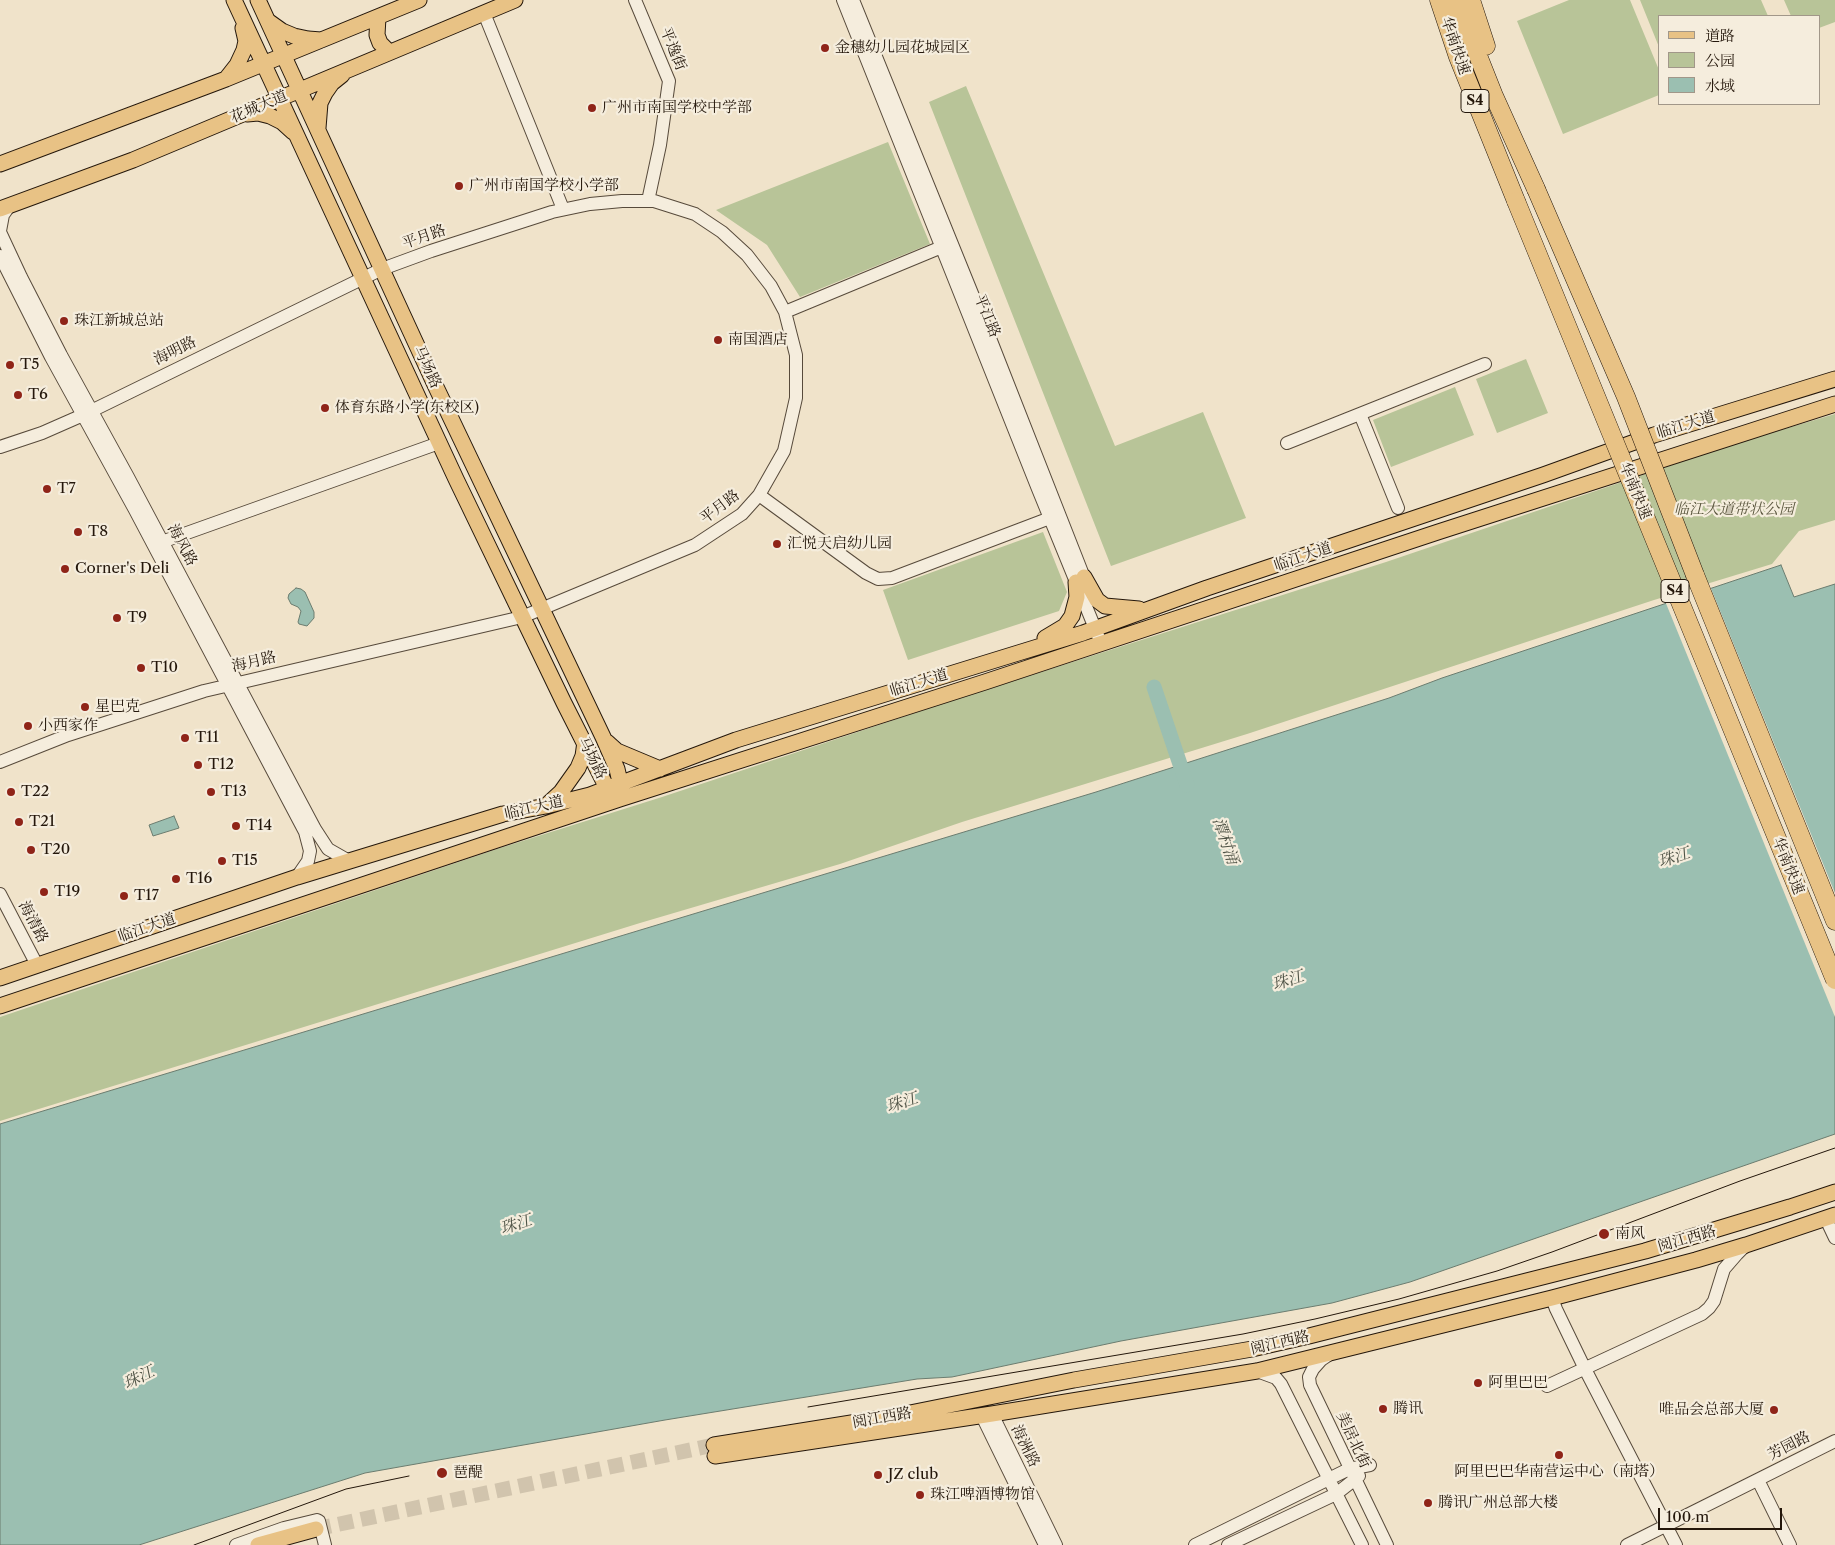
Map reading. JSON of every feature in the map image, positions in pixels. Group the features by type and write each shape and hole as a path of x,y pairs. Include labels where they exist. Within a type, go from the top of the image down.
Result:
{"highway":[{"path":"1426,0 1449,61 1479,111"},
{"name":"华南快速","path":"1439,0 1479,111 1835,980"},
{"name":"华南快速","path":"1456,0 1494,96 1626,397 1695,575 1835,921"},
{"path":"1471,0 1485,45 1494,96"}],"main road":[{"name":"马场路","path":"258,0 436,387 603,737 617,769 614,785"},
{"path":"0,164 226,79 419,0"},
{"name":"花城大道","path":"5,207 133,160 515,0"},
{"name":"马场路","path":"237,6 362,278 522,617 584,742 614,785 620,799"},
{"path":"226,79 237,65 244,50 246,40 237,6"},
{"path":"378,17 376,25 377,35 380,43 389,52"},
{"path":"268,21 282,31 294,36 322,40"},
{"path":"318,130 318,113 325,93 332,83 348,69"},
{"path":"238,115 258,113 270,116 286,126 298,139"},
{"name":"临江大道","path":"0,978 297,877 503,814 546,806 590,794 736,740 1099,627 1534,479 1654,435 1835,379"},
{"name":"临江大道","path":"0,1006 620,799 985,682 1429,534 1835,404"},
{"path":"1080,580 1097,600 1105,606 1128,610 1148,609"},
{"path":"1021,651 1064,626 1072,616 1076,606 1080,580"},
{"path":"980,664 989,668 991,674 990,678 985,682"},
{"path":"546,806 561,792 578,768 583,756 584,742 596,747 600,744 603,737 617,751 660,769"},
{"path":"736,740 732,751 736,757 746,758"},
{"path":"503,814 510,815 518,824 517,830 509,836"},
{"name":"阅江西路","path":"1831,1217 1746,1245 1552,1298 1256,1371 987,1415 714,1451 1074,1380 1252,1349 1310,1336 1672,1243 1835,1192"},
{"path":"258,1545 319,1538"},
{"path":"294,1545 319,1538"}],"street":[{"name":"平逸街","path":"635,0 669,81 660,145 648,201"},
{"name":"平江路","path":"844,0 947,245 1105,642"},
{"name":"平江路","path":"853,0 1050,518 1080,580"},
{"path":"484,13 564,209"},
{"name":"平月路","path":"362,278 431,251 564,209 590,204 648,201 695,214 722,232 747,255 765,278 786,312 796,355 796,398 784,451 759,495 742,514 695,545 522,617"},
{"name":"海风路","path":"5,207 0,231 87,413"},
{"path":"786,312 947,245"},
{"name":"海风路","path":"0,256 158,544 231,684 309,844 308,861 297,877"},
{"name":"海明路","path":"0,446 42,433 87,413 362,278"},
{"path":"1287,443 1485,364"},
{"path":"1360,414 1398,508"},
{"path":"158,544 439,443"},
{"path":"759,495 878,580 892,578 1050,518"},
{"name":"海月路","path":"0,762 68,736 204,691 522,617"},
{"name":"海风路","path":"231,684 322,842 333,853 349,861"},
{"name":"海清路","path":"0,894 37,965"},
{"path":"1831,1217 1835,1238"},
{"path":"1547,1386 1702,1314 1714,1301 1724,1269 1746,1245"},
{"path":"1552,1298 1585,1369 1676,1545"},
{"name":"美居北街","path":"1331,1354 1321,1360 1313,1369 1309,1377 1310,1385 1387,1545"},
{"path":"1256,1371 1276,1378 1282,1384 1362,1545"},
{"name":"海洲路","path":"987,1415 1046,1545"},
{"name":"海洲路","path":"987,1415 1056,1545"},
{"name":"芳园路","path":"1627,1545 1835,1441"},
{"path":"1195,1545 1217,1540 1349,1469 1370,1465 1355,1481 1336,1494 1228,1545"},
{"name":"芳园路","path":"1758,1480 1790,1545"},
{"path":"236,1545 284,1528 317,1520 319,1522 319,1538"}],"green space":[{"path":"1569,0 1630,0 1658,68 1658,95 1563,134 1517,21"},
{"path":"1640,0 1761,0 1768,15 1658,15 1658,45"},
{"path":"1784,0 1835,0 1835,22 1820,28 1820,15 1791,15"},
{"path":"966,86 1115,446 1203,412 1246,518 1111,566 929,102"},
{"path":"888,142 930,244 800,297 767,245 716,210"},
{"path":"1526,359 1548,413 1497,433 1476,379"},
{"path":"1455,387 1474,435 1391,467 1373,420"},
{"name":"临江大道带状公园","path":"1835,414 1835,520 1799,531 1772,564 1654,600 1247,734 962,822 840,864 640,923 0,1121 0,1017 497,849 662,797 969,695 1386,562 1737,443"},
{"path":"1043,532 1067,592 1059,611 908,660 883,590"}],"water":[{"name":"珠江","path":"1781,565 1794,597 1835,584 1835,1134 1410,1282 1332,1303 1121,1341 952,1377 917,1379 665,1420 365,1473 139,1545 0,1545 0,1124 1096,792 1389,698 1442,678"},
{"path":"296,588 305,592 314,612 314,618 307,626 299,624 301,611 298,607 291,604 288,598 289,594"},
{"path":"174,816 179,828 153,836 149,825"}],"pier":[{"path":"1710,586 1835,893 1835,1017 1665,601"}],"waterway":[{"name":"潭村涌","path":"1154,687 1187,785"}],"tunnel":[{"path":"316,1529 714,1445"}],"tram line":[{"path":"808,1407 1243,1334 1399,1299 1497,1271 1552,1252 1740,1181 1835,1148"},
{"path":"194,1545 346,1489 409,1476"}],"place":[{"name":"金穗幼儿园花城园区","path":"825,48"},
{"name":"广州市南国学校中学部","path":"592,108"},
{"name":"广州市南国学校小学部","path":"459,186"},
{"name":"珠江新城总站","path":"64,321"},
{"name":"南国酒店","path":"718,340"},
{"name":"T5","path":"10,365"},
{"name":"T6","path":"18,395"},
{"name":"体育东路小学(东校区)","path":"325,408"},
{"name":"T7","path":"47,489"},
{"name":"T8","path":"78,532"},
{"name":"汇悦天启幼儿园","path":"777,544"},
{"name":"Corner's Deli","path":"65,569"},
{"name":"T9","path":"117,618"},
{"name":"T10","path":"141,668"},
{"name":"星巴克","path":"85,707"},
{"name":"小西家作","path":"28,726"},
{"name":"T11","path":"185,738"},
{"name":"T12","path":"198,765"},
{"name":"T22","path":"11,792"},
{"name":"T13","path":"211,792"},
{"name":"T21","path":"19,822"},
{"name":"T14","path":"236,826"},
{"name":"T20","path":"31,850"},
{"name":"T15","path":"222,861"},
{"name":"T16","path":"176,879"},
{"name":"T19","path":"44,892"},
{"name":"T17","path":"124,896"},
{"name":"南风","path":"1604,1234"},
{"name":"阿里巴巴","path":"1478,1383"},
{"name":"腾讯","path":"1383,1409"},
{"name":"唯品会总部大厦","path":"1774,1410"},
{"name":"阿里巴巴华南营运中心（南塔）","path":"1559,1455"},
{"name":"琶醍","path":"442,1473"},
{"name":"JZ club","path":"878,1475"},
{"name":"珠江啤酒博物馆","path":"920,1495"},
{"name":"腾讯广州总部大楼","path":"1428,1503"}]}
